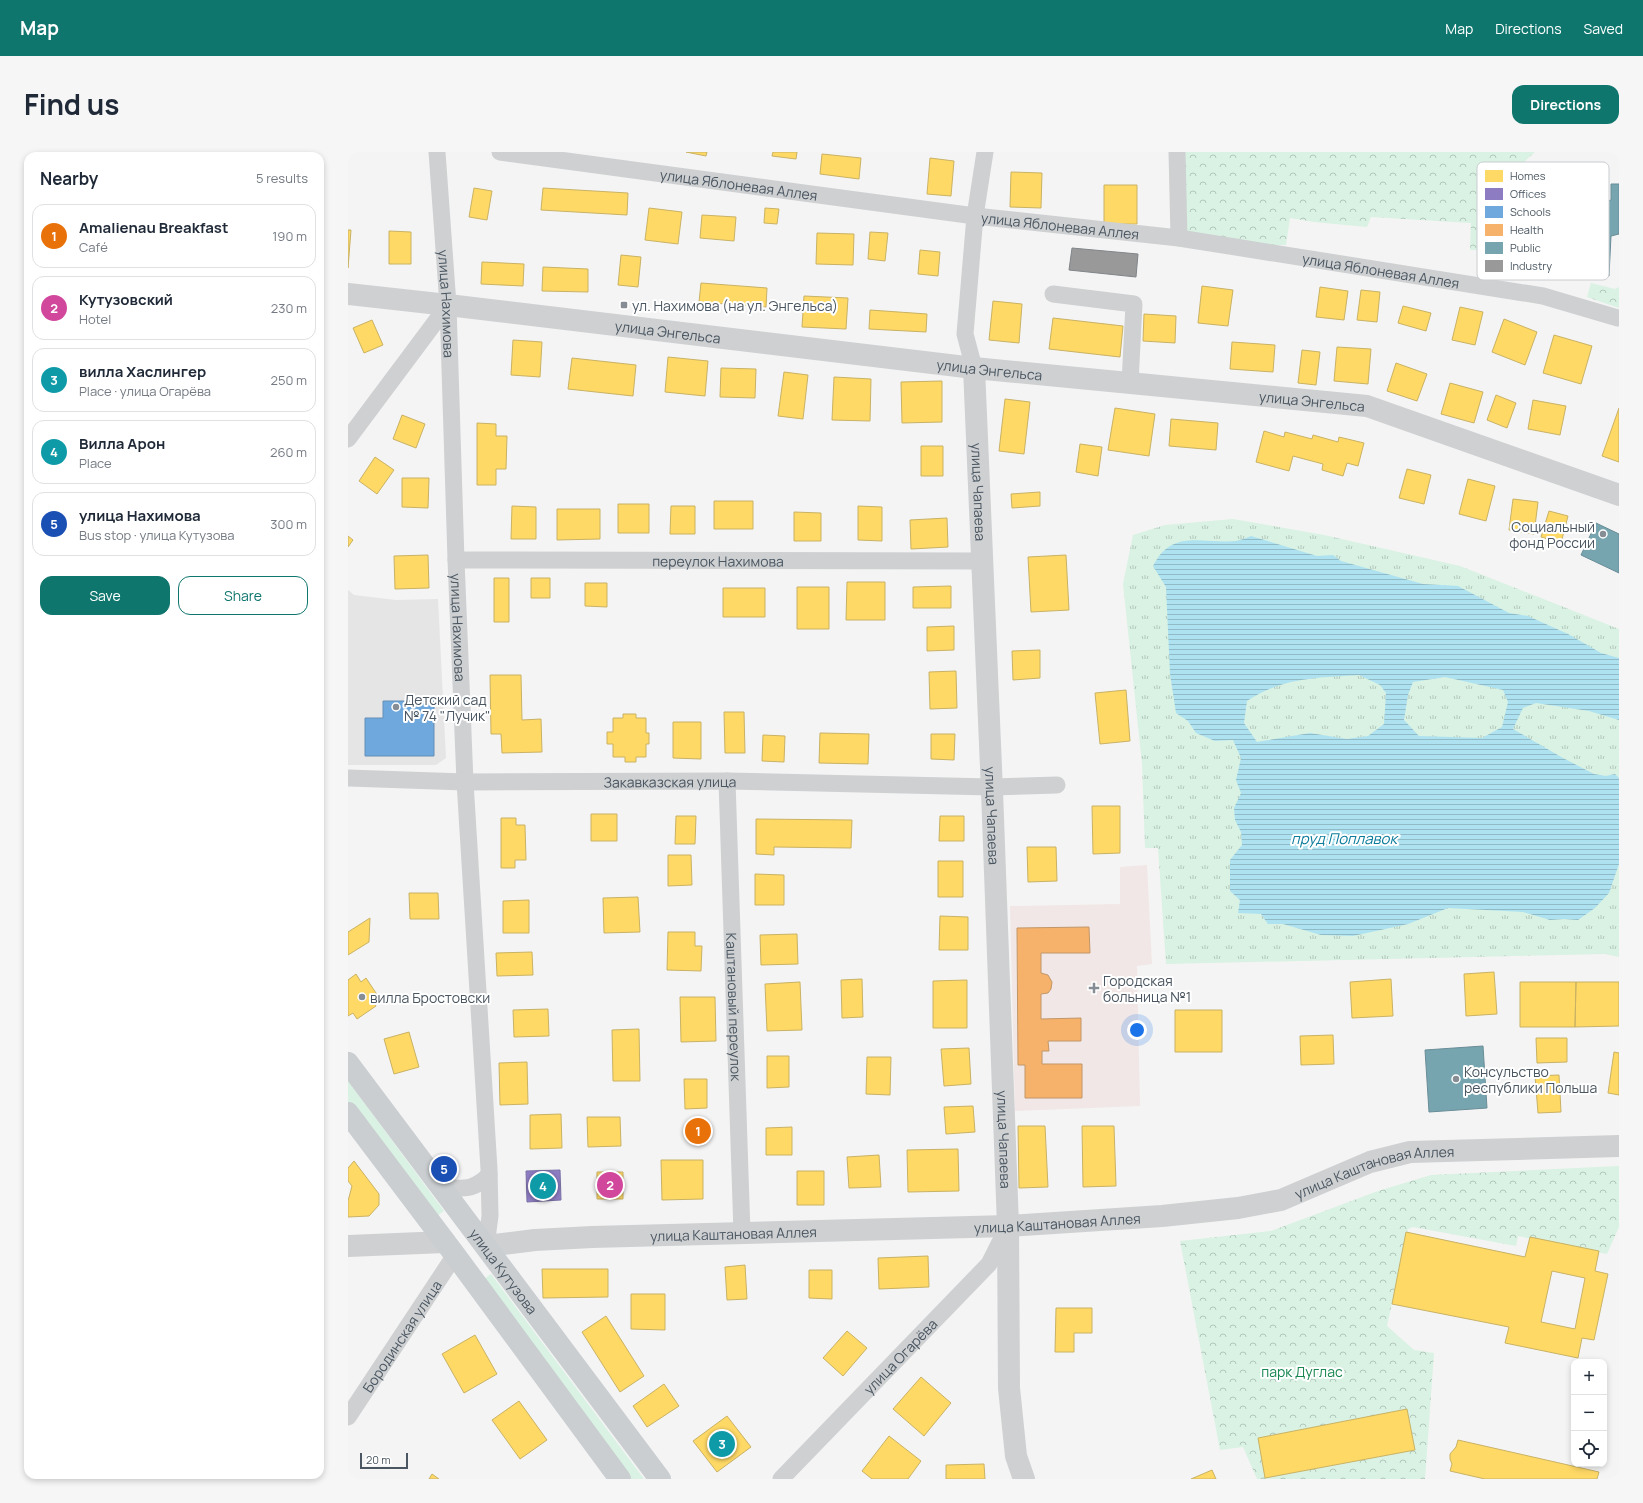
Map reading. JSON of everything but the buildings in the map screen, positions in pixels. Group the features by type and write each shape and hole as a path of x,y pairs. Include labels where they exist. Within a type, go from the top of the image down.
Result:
{"main road":[{"name":"улица Кутузова","path":"348,1062 660,1479"},
{"path":"348,1113 450,1248 620,1479"}],"street":[{"name":"улица Нахимова","path":"437,152 448,305 465,782 489,1175 490,1216 486,1246"},
{"name":"улица Яблоневая Аллея","path":"500,152 975,216 1179,238 1543,296 1618,318"},
{"name":"улица Чапаева","path":"985,152 975,216 965,334 974,368 981,561 992,787 1008,1226 1011,1410 1016,1456 1024,1479"},
{"path":"1177,152 1179,238"},
{"name":"улица Энгельса","path":"348,294 974,368 1367,406 1619,495"},
{"path":"1053,294 1134,304 1130,383"},
{"path":"348,439 448,305"},
{"name":"переулок Нахимова","path":"456,560 981,561"},
{"name":"Закавказская улица","path":"348,778 465,782 727,781 992,787 1057,786"},
{"name":"Каштановый переулок","path":"727,781 742,1233"},
{"name":"улица Каштановая Аллея","path":"486,1246 535,1240 578,1237 1008,1226 1162,1216 1245,1207 1281,1200 1370,1162 1410,1152 1619,1146"},
{"path":"443,1188 468,1188 480,1184 489,1175"},
{"name":"улица Огарёва","path":"781,1479 989,1264 1008,1226"},
{"path":"348,1246 450,1248"},
{"name":"Бородинская улица","path":"348,1417 450,1248"}],"shaded area":[{"name":"Детский сад № 74 \"Лучик\"","path":"348,590 354,595 396,600 438,599 446,758 436,765 348,765"},
{"name":"Городская больница №1","path":"1147,865 1152,964 1137,966 1140,1106 1015,1111 1010,906 1120,904 1120,867","holes":["1089,927 1090,953 1041,953 1041,973 1048,975 1052,982 1051,989 1048,993 1041,994 1041,1019 1081,1019 1081,1041 1048,1041 1048,1051 1042,1051 1042,1064 1081,1064 1082,1098 1025,1098 1025,1065 1018,1065 1017,928"]}],"green space":[{"path":"1184,152 1535,152 1525,162 1477,162 1477,250 1470,250 1471,223 1371,217 1367,227 1290,218 1286,245 1270,245 1186,236"},
{"path":"1591,283 1615,289 1619,287 1619,308 1587,297"},
{"name":"пруд Поплавок","path":"1233,519 1324,535 1460,566 1619,629 1619,957 1605,954 1166,964 1158,848 1145,848 1142,764 1123,584 1133,535 1165,525"},
{"path":"348,1081 444,1211 434,1218 348,1103"},
{"name":"парк Дуглас","path":"1619,1166 1619,1227 1607,1254 1518,1236 1516,1246 1413,1227 1408,1229 1387,1326 1414,1350 1434,1353 1425,1479 1257,1479 1243,1447 1220,1450 1180,1241 1271,1231 1378,1191 1431,1175"},
{"path":"491,1274 644,1479 628,1479 481,1281"}],"water":[{"name":"пруд Поплавок","path":"1251,536 1317,556 1333,555 1341,561 1423,584 1458,586 1509,613 1528,616 1568,634 1601,653 1619,658 1619,720 1589,711 1536,703 1523,708 1513,729 1594,774 1606,776 1615,774 1619,778 1619,864 1609,893 1595,908 1578,920 1550,920 1523,912 1448,908 1408,924 1353,936 1321,935 1283,924 1268,924 1261,914 1238,913 1240,900 1230,891 1230,860 1242,845 1241,832 1235,820 1234,808 1241,793 1236,780 1241,758 1233,740 1215,741 1196,733 1188,721 1176,713 1170,674 1166,587 1153,566 1161,554 1169,546 1179,542 1189,540 1236,541","holes":["1359,675 1380,685 1386,693 1384,724 1368,736 1347,739 1310,733 1257,742 1244,723 1247,701 1274,687 1314,678","1445,677 1503,690 1508,702 1502,727 1482,738 1419,736 1404,720 1408,695 1413,682"]}],"place":[{"name":"ул. Нахимова (на ул. Энгельса)","path":"624,305"},
{"name":"Социальный фонд России","path":"1603,534"},
{"name":"Детский сад № 74 \"Лучик\"","path":"396,707"},
{"name":"Городская больница №1","path":"1094,988"},
{"name":"вилла Бростовски","path":"362,997"},
{"name":"Консульство республики Польша","path":"1456,1079"},
{"name":"Amalienau Breakfast","path":"698,1131"},
{"name":"улица Нахимова","path":"444,1169"},
{"name":"Кутузовский","path":"610,1185"},
{"name":"Вилла Арон","path":"543,1186"},
{"name":"вилла Хаслингер","path":"722,1444"}]}
